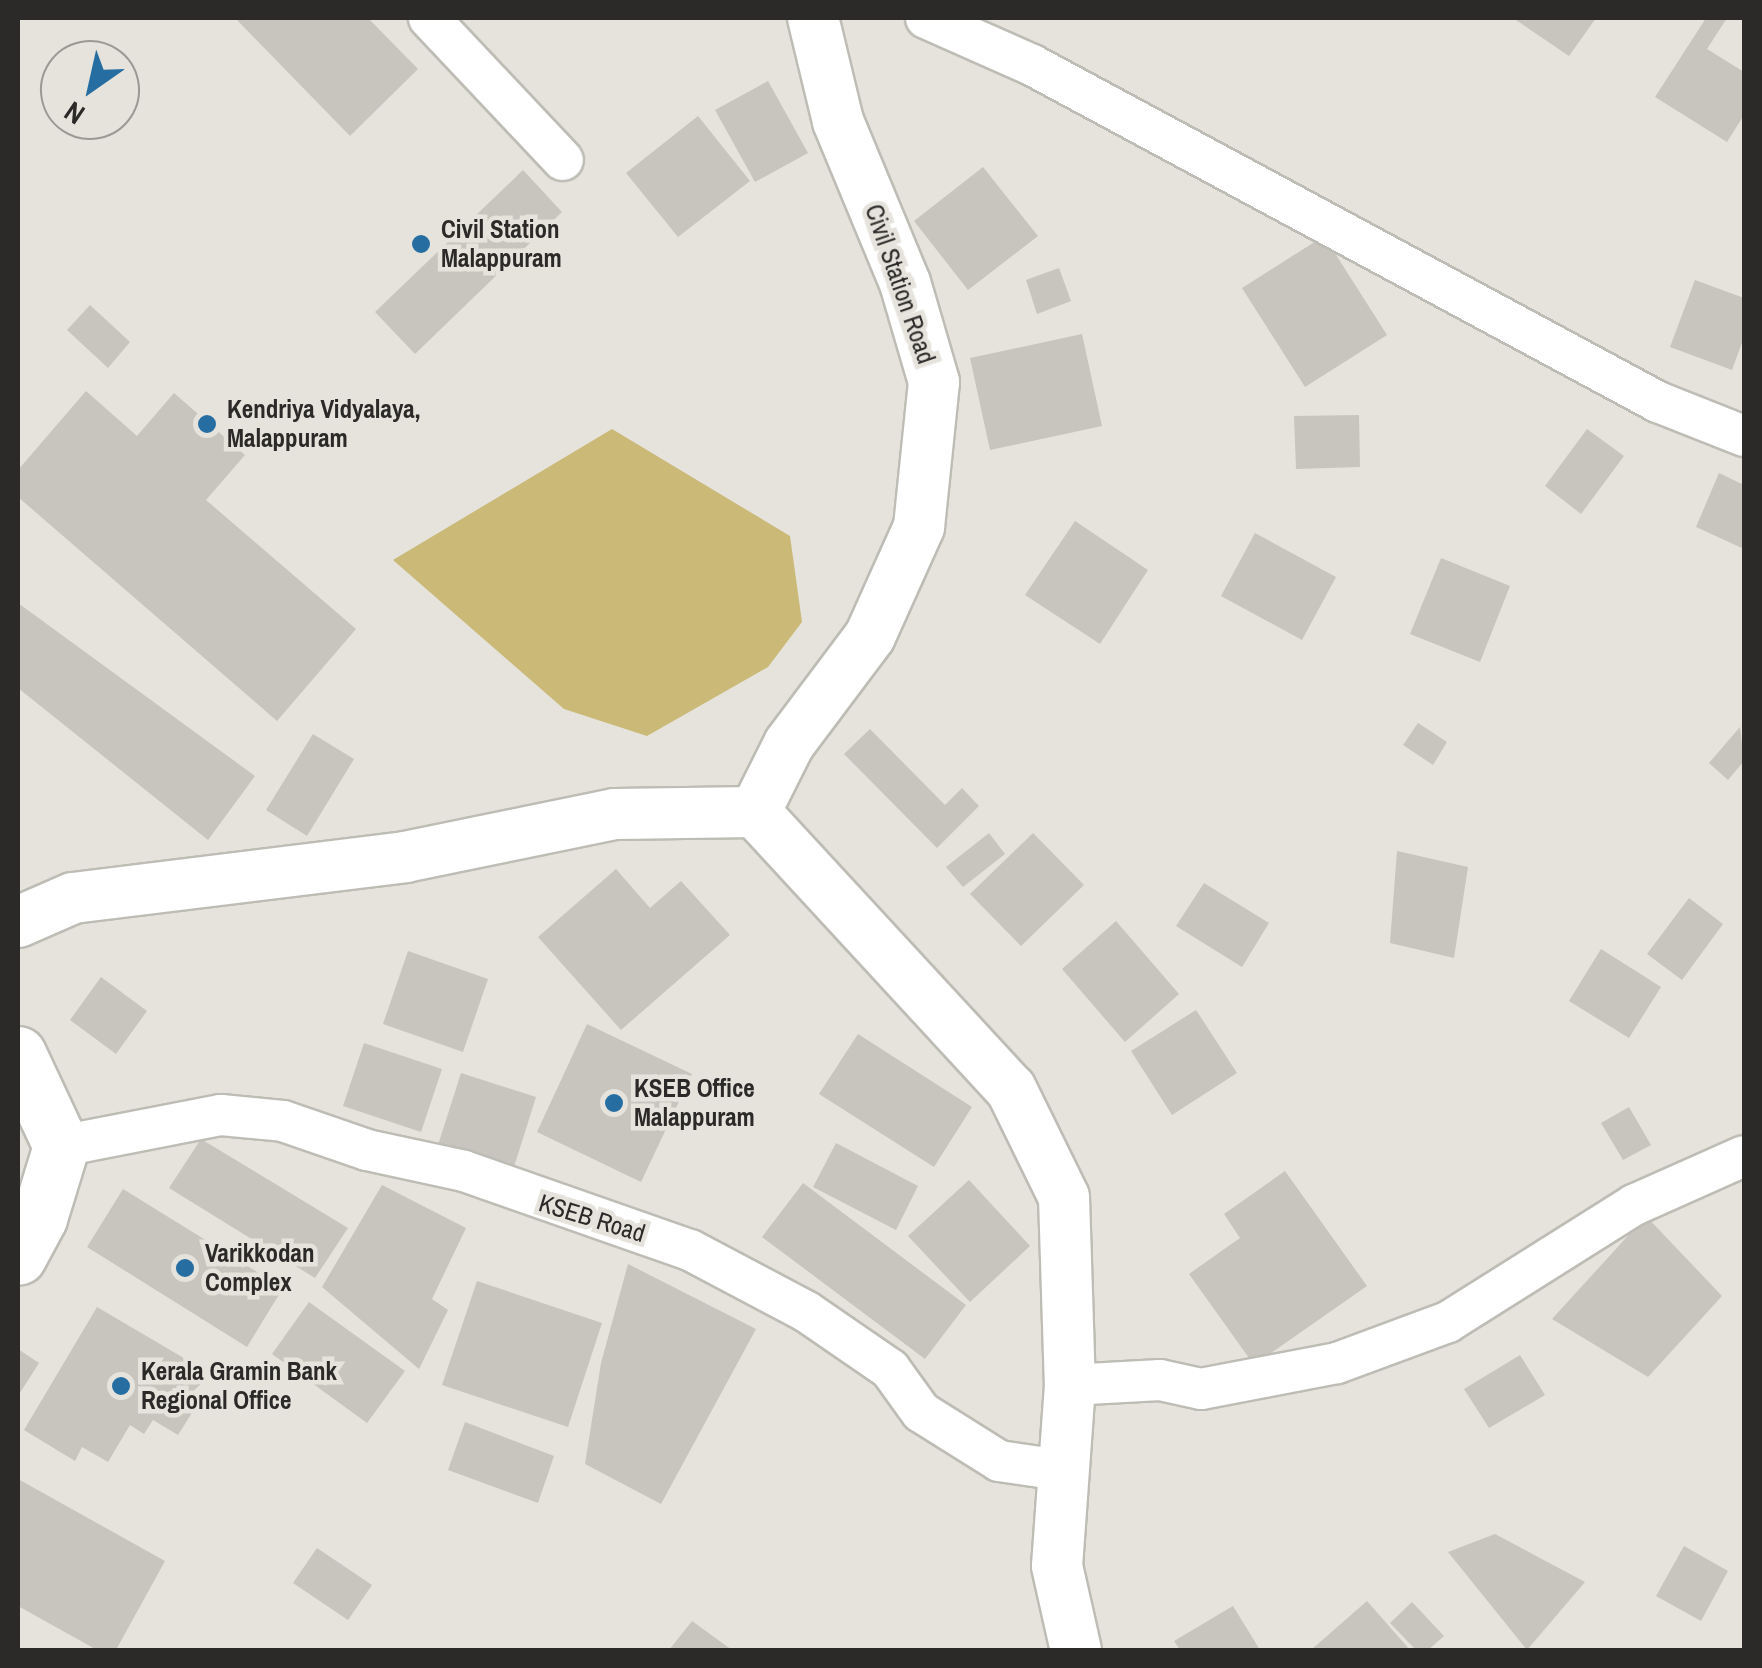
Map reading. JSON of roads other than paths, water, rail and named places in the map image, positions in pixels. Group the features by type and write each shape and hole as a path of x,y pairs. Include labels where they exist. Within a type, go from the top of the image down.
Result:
{"main road":[{"path":"18,1054 61,1146 39,1218 18,1256"}],"street":[{"path":"429,18 563,160"},
{"name":"Civil Station Road","path":"755,812 789,744 870,636 919,527 934,382 905,283 838,122 813,18"},
{"path":"926,18 1032,66 1658,402 1744,436"},
{"path":"18,922 72,898 405,857 615,814 755,812 1011,1089 1064,1197 1070,1385 1067,1471 1057,1566 1076,1650"},
{"name":"KSEB Road","path":"61,1146 221,1115 283,1121 368,1150 464,1171 690,1250 807,1312 890,1369 921,1412 999,1461 1067,1471"},
{"path":"1070,1385 1160,1380 1202,1389 1337,1362 1448,1322 1634,1205 1744,1156"}],"place":[{"name":"Civil Station Malappuram","path":"421,244"},
{"name":"Kendriya Vidyalaya, Malappuram","path":"207,424"},
{"name":"KSEB Office Malappuram","path":"614,1103"},
{"name":"Varikkodan Complex","path":"185,1268"},
{"name":"Kerala Gramin Bank Regional Office","path":"121,1386"}]}
